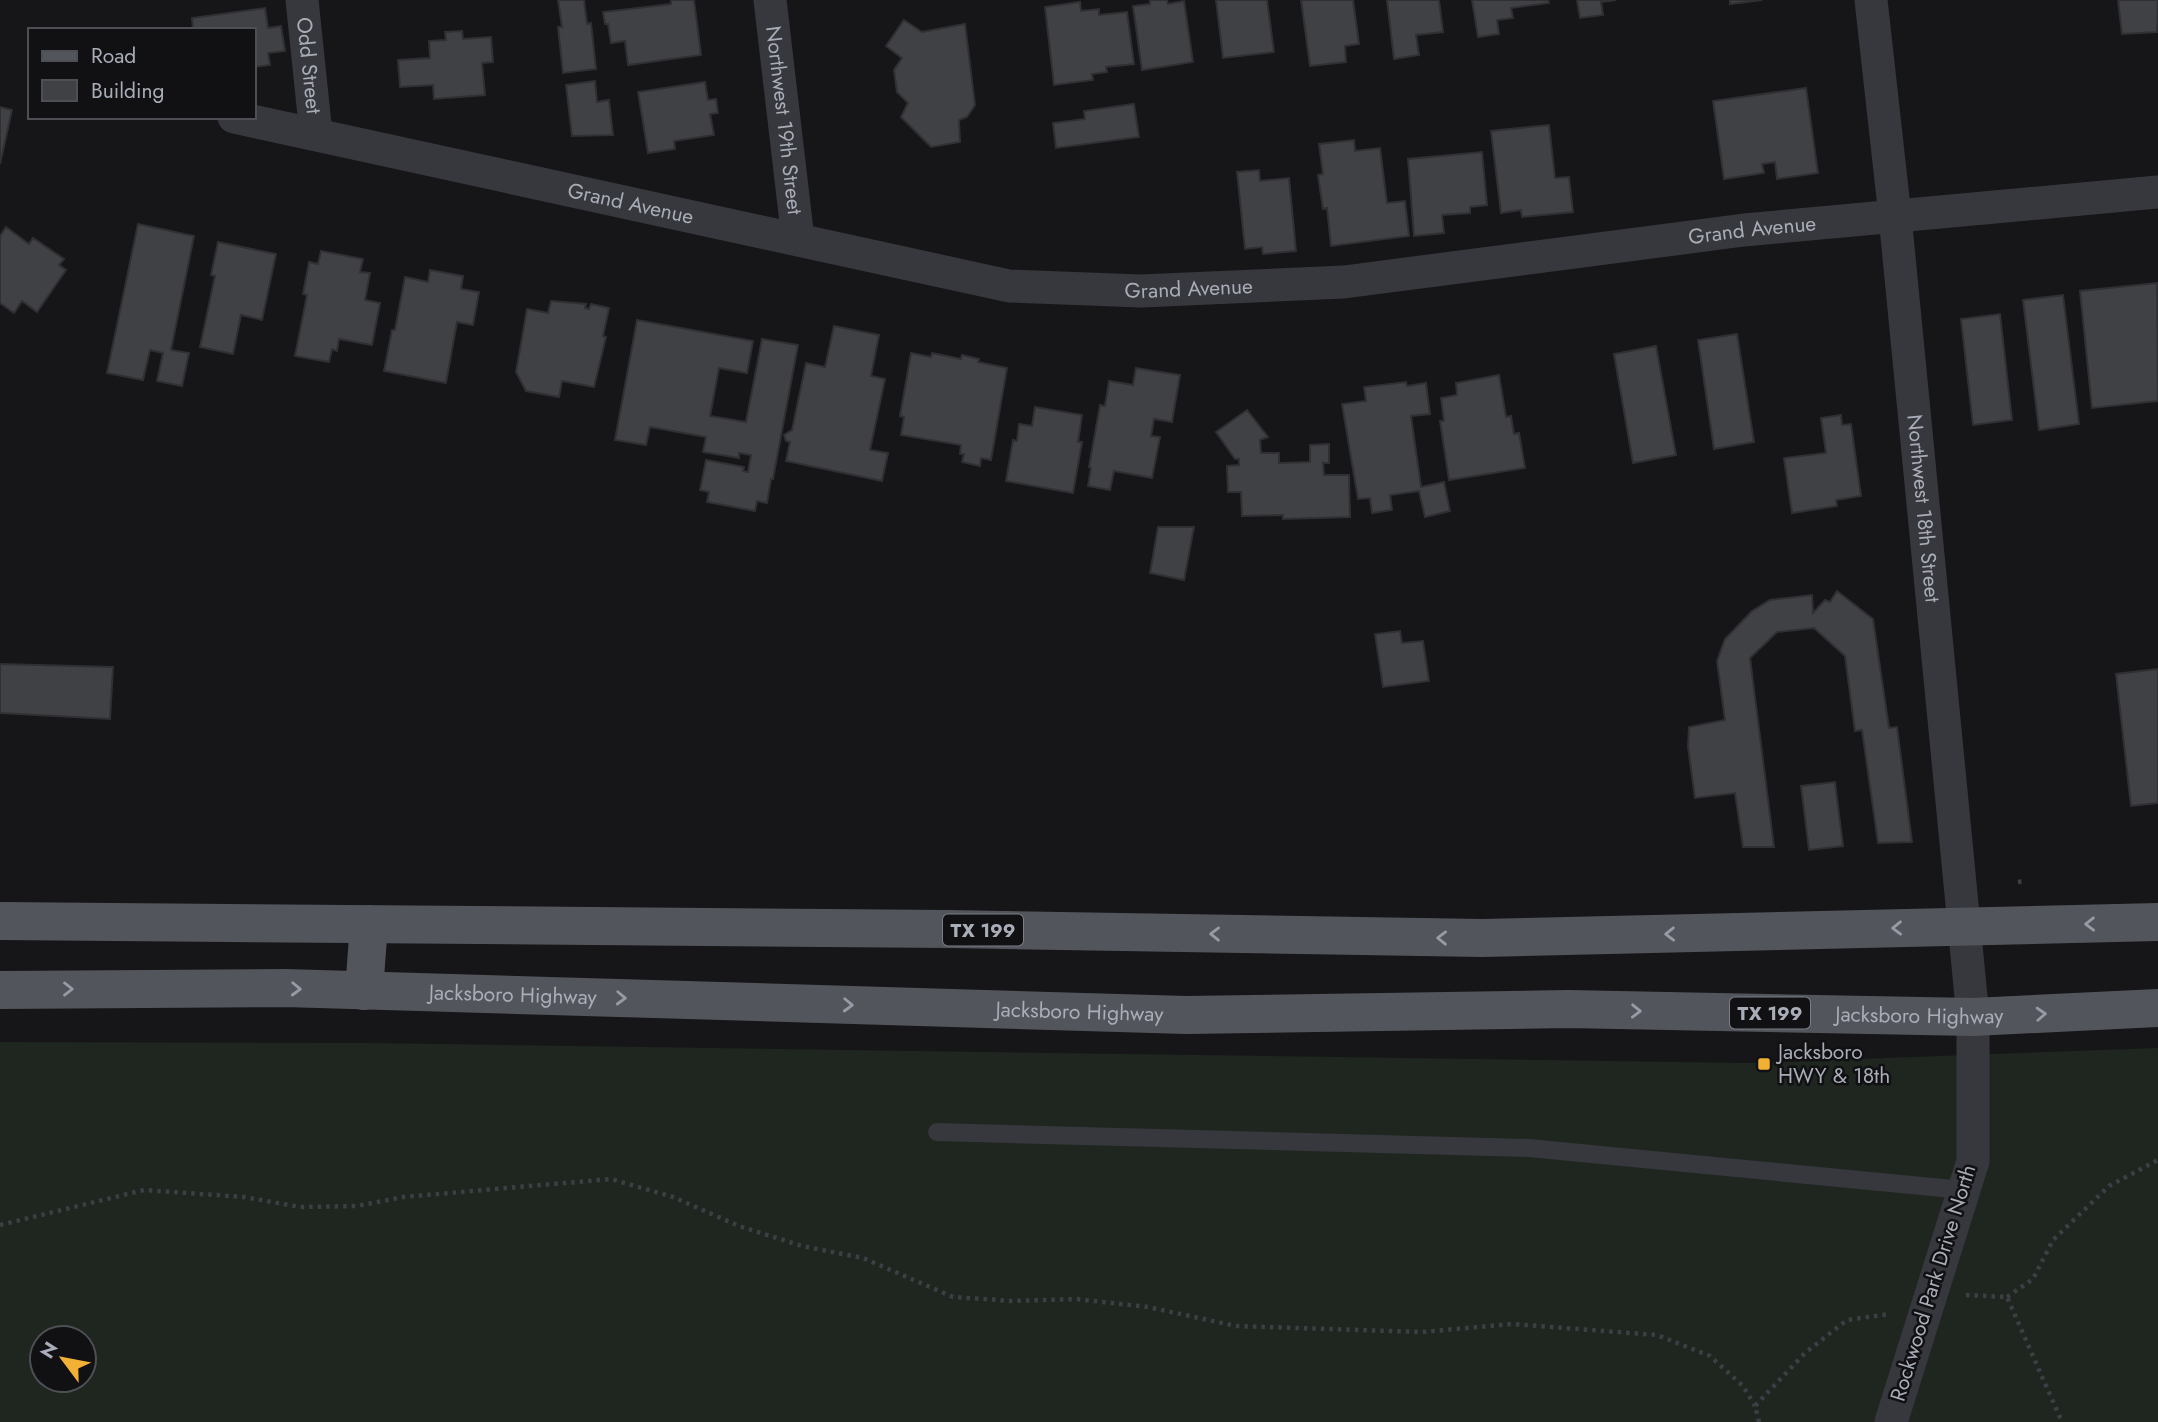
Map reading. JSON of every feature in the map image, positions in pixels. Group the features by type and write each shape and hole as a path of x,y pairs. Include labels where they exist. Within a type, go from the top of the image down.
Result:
{"main road":[{"name":"TX 199","path":"0,921 949,929 1482,938 2158,922"},
{"path":"364,990 369,924"},
{"name":"Jacksboro Highway","path":"0,990 285,988 1186,1015 1568,1009 1973,1017 2158,1008"}],"street":[{"name":"Odd Street","path":"302,0 316,134"},
{"name":"Northwest 19th Street","path":"770,0 798,239"},
{"name":"Northwest 18th Street","path":"1871,0 1895,216 1973,1017"},
{"name":"Grand Avenue","path":"244,119 1009,286 1141,291 1344,282 1744,230 2158,192"},
{"name":"Rockwood Park Drive North","path":"1891,1422 1973,1161 1973,1017"}],"lane":[{"path":"937,1132 1529,1148 1963,1190"}],"path":[{"path":"2018,882 2025,881"},
{"path":"1755,1406 1805,1353 1847,1320 1898,1312 1962,1295 2007,1297 2033,1279 2053,1240 2109,1186 2158,1160"},
{"path":"0,1225 145,1190 244,1197 300,1207 357,1206 403,1197 611,1179 673,1196 739,1226 802,1246 863,1258 953,1297 1013,1301 1088,1300 1148,1307 1236,1326 1422,1332 1512,1324 1657,1335 1710,1356 1743,1386 1755,1406 1759,1422"},
{"path":"2007,1297 2062,1422"}],"shaded area":[{"path":"0,1042 368,1043 1748,1063 2158,1048 2158,1422 0,1422"}],"building":[{"path":"558,0 584,0 587,24 591,23 596,69 563,73 558,27 562,27"},
{"path":"671,0 694,0 701,55 628,65 625,41 611,43 603,12 671,4"},
{"path":"1150,0 1167,0 1168,4 1184,1 1193,62 1142,70 1133,6 1150,4"},
{"path":"1216,0 1267,0 1274,52 1223,58"},
{"path":"1301,0 1353,0 1359,44 1345,46 1346,62 1310,66"},
{"path":"1387,0 1439,0 1443,32 1416,35 1419,55 1394,59"},
{"path":"1472,0 1548,0 1549,3 1511,8 1513,18 1497,20 1499,34 1478,37"},
{"path":"1577,0 1616,0 1601,2 1603,15 1580,18"},
{"path":"1730,0 1762,0 1730,4"},
{"path":"2118,0 2158,0 2157,32 2122,34"},
{"path":"1080,2 1081,11 1099,9 1099,15 1127,12 1134,64 1106,67 1107,72 1092,74 1093,80 1054,85 1045,7"},
{"path":"265,8 268,28 281,26 285,51 268,53 270,65 256,67 256,28 193,28 192,18"},
{"path":"904,20 922,32 965,24 975,105 967,117 959,120 960,142 931,147 901,117 908,103 897,92 894,70 902,58 886,46"},
{"path":"462,31 463,39 491,37 493,62 482,63 485,95 434,99 433,85 400,87 398,60 430,58 429,41 446,40 445,32"},
{"path":"595,81 597,102 609,100 613,135 572,136 566,85"},
{"path":"705,82 708,100 716,99 718,113 710,114 714,135 674,141 675,149 648,153 638,92"},
{"path":"1806,88 1818,173 1777,179 1775,162 1762,164 1764,173 1724,179 1713,101"},
{"path":"1134,104 1139,137 1056,148 1053,123 1085,119 1084,111"},
{"path":"0,107 12,110 0,164"},
{"path":"1549,125 1555,178 1569,177 1573,212 1522,217 1521,210 1501,213 1491,131"},
{"path":"1354,140 1355,151 1380,148 1387,203 1405,201 1409,236 1331,246 1327,208 1323,209 1318,175 1323,174 1319,144"},
{"path":"1482,152 1487,205 1470,207 1470,213 1442,215 1444,233 1414,236 1408,159"},
{"path":"1259,170 1260,181 1289,178 1296,251 1263,254 1262,247 1245,249 1237,172"},
{"path":"138,224 194,236 171,350 189,353 182,386 157,381 163,353 150,350 143,380 107,373"},
{"path":"6,227 29,244 33,238 64,259 59,265 66,270 37,312 22,301 14,313 0,303 0,236"},
{"path":"218,242 276,254 262,320 241,315 233,354 200,347 215,276 211,275"},
{"path":"321,251 363,259 360,272 370,273 365,300 380,303 372,345 339,339 337,351 332,349 329,362 295,356 307,295 303,294 309,262 318,264"},
{"path":"430,270 463,276 461,289 479,292 473,325 457,322 446,383 384,371 405,277 428,282"},
{"path":"2157,283 2158,401 2092,408 2080,291"},
{"path":"2063,295 2079,424 2039,430 2023,300"},
{"path":"551,301 586,304 585,308 589,309 591,304 609,308 603,336 606,337 594,387 562,381 559,397 526,391 516,372 527,309 548,313"},
{"path":"2000,314 2012,420 1973,425 1961,319"},
{"path":"637,320 753,341 747,373 719,368 710,416 746,422 762,339 798,345 767,503 757,501 755,511 707,502 709,492 700,490 706,460 744,467 743,471 748,472 751,455 739,453 739,458 703,452 706,437 650,427 646,445 615,440"},
{"path":"834,326 879,335 871,376 885,379 870,450 888,453 882,481 786,461 790,442 786,441 784,435 792,430 806,363 825,367"},
{"path":"1737,334 1754,442 1714,449 1698,340"},
{"path":"1656,346 1676,455 1633,463 1614,354"},
{"path":"911,353 931,357 932,353 961,359 962,355 979,359 978,362 1007,368 991,460 981,458 980,466 962,462 964,454 960,454 961,445 901,435 904,417 900,416"},
{"path":"1136,368 1180,375 1172,422 1154,419 1151,436 1160,437 1152,478 1114,471 1110,490 1088,486 1100,405 1105,406 1109,381 1133,385"},
{"path":"1499,375 1506,417 1511,416 1514,434 1519,433 1525,468 1449,480 1440,421 1444,421 1441,398 1457,395 1456,383"},
{"path":"1406,382 1407,386 1426,383 1430,414 1411,416 1421,487 1444,482 1450,511 1425,517 1419,491 1390,495 1392,510 1372,513 1370,498 1358,499 1342,404 1366,401 1364,387"},
{"path":"1035,407 1082,415 1078,442 1082,442 1073,493 1006,481 1013,440 1017,441 1019,424 1032,426"},
{"path":"1247,410 1268,437 1260,440 1261,453 1279,453 1279,463 1310,462 1310,445 1329,444 1329,463 1323,463 1324,475 1349,475 1350,517 1283,519 1283,515 1242,516 1241,492 1228,492 1227,466 1239,465 1239,459 1235,459 1216,432"},
{"path":"1841,415 1842,425 1851,424 1861,496 1836,500 1837,506 1792,513 1784,458 1826,453 1821,418"},
{"path":"1158,527 1194,527 1184,580 1150,573"},
{"path":"1837,591 1873,619 1889,728 1897,727 1912,842 1878,843 1862,730 1855,731 1845,656 1814,628 1777,632 1750,658 1774,847 1743,847 1735,793 1695,798 1688,747 1689,727 1725,720 1717,661 1725,639 1752,611 1770,600 1812,595 1813,613 1825,600 1830,602"},
{"path":"1400,631 1402,643 1423,641 1429,681 1383,687 1375,634"},
{"path":"0,664 113,667 110,719 0,713"},
{"path":"2158,669 2158,803 2131,806 2116,674"},
{"path":"1835,782 1843,846 1809,850 1801,786"}],"place":[{"name":"Jacksboro HWY & 18th","path":"1764,1064"}]}
